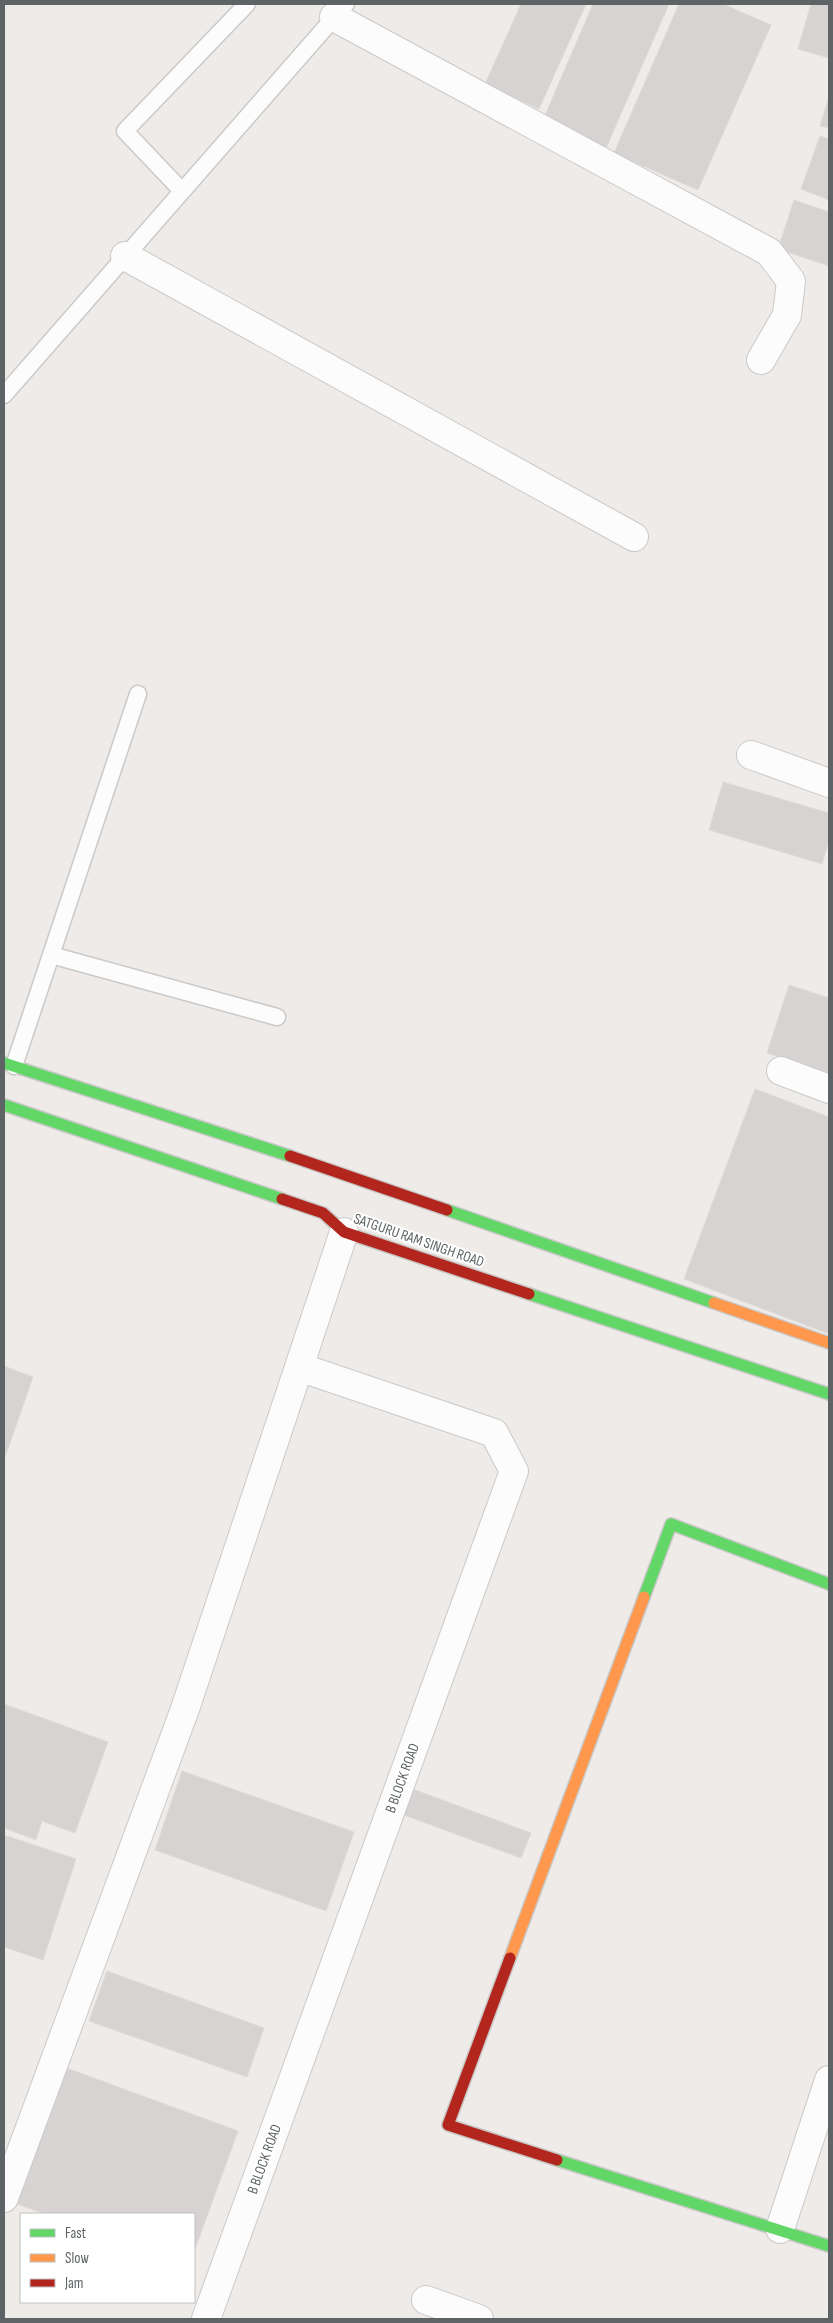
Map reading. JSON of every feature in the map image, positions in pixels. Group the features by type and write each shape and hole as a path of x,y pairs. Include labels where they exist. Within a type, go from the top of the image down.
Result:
{"street":[{"path":"340,10 769,252 791,281 787,315 761,360"},
{"path":"125,256 634,536"},
{"path":"751,755 829,783"},
{"path":"9,1064 347,1175 829,1343"},
{"path":"781,1072 829,1089"},
{"name":"SATGURU RAM SINGH ROAD","path":"5,1109 323,1212 344,1232 829,1394"},
{"path":"4,2198 185,1709 344,1232"},
{"name":"B BLOCK ROAD","path":"206,2319 514,1472 494,1433 300,1367"},
{"path":"829,1584 671,1524 448,2125 829,2246"},
{"path":"780,2229 829,2080"},
{"path":"426,2300 479,2319"}],"lane":[{"path":"182,191 126,131 247,4"},
{"path":"4,394 340,10"},
{"path":"9,1064 50,955 138,694"},
{"path":"50,955 277,1017"}],"building":[{"path":"521,4 586,4 539,109 485,84"},
{"path":"593,4 669,4 606,148 543,120"},
{"path":"679,4 723,4 771,25 698,190 614,153"},
{"path":"811,4 829,4 829,58 798,49"},
{"path":"829,97 829,128 820,126"},
{"path":"820,136 829,139 829,200 801,189"},
{"path":"794,200 829,212 829,266 778,249"},
{"path":"723,782 829,813 829,840 822,864 709,830"},
{"path":"789,985 829,998 829,1073 767,1053"},
{"path":"755,1089 829,1117 829,1334 684,1279"},
{"path":"4,1366 33,1377 4,1460"},
{"path":"4,1704 108,1742 75,1833 42,1821 36,1840 4,1828"},
{"path":"182,1771 354,1832 326,1911 155,1850"},
{"path":"402,1785 531,1833 521,1858 393,1811"},
{"path":"4,1835 76,1859 43,1960 4,1947"},
{"path":"107,1971 264,2028 247,2077 89,2021"},
{"path":"61,2066 238,2131 195,2249 195,2213 42,2213 12,2202"}],"traffic: fast":[{"path":"4,1063 290,1156"},
{"path":"4,1105 282,1199"},
{"path":"447,1210 714,1303"},
{"path":"529,1294 829,1394"},
{"path":"644,1597 671,1524 829,1584"},
{"path":"557,2160 829,2246"}],"traffic: slow":[{"path":"714,1303 829,1343"},
{"path":"510,1958 644,1597"}],"traffic: jam":[{"path":"290,1156 447,1210"},
{"path":"282,1199 323,1213 344,1232 529,1294"},
{"path":"510,1958 448,2125 557,2160"}]}
